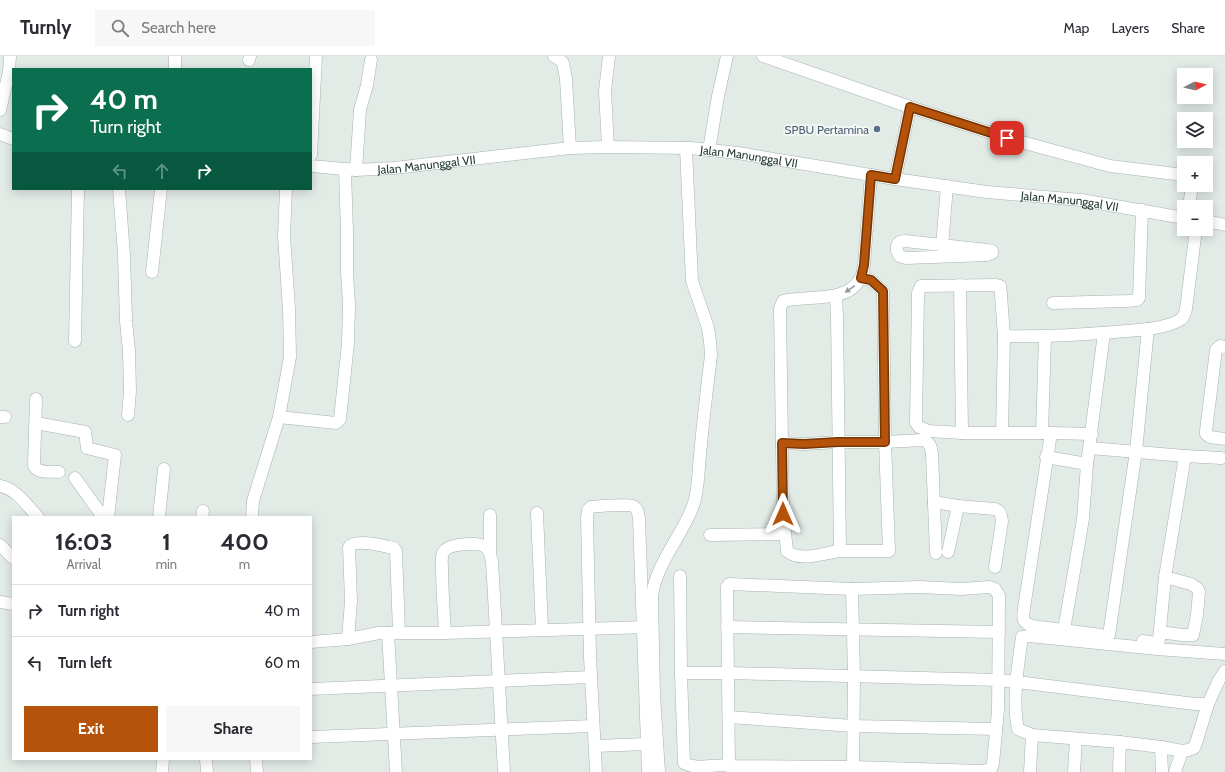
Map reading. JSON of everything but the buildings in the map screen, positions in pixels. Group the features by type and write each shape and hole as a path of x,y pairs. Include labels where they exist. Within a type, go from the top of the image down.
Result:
{"street":[{"path":"0,110 9,72 10,56"},
{"path":"175,56 175,68"},
{"path":"312,135 316,56"},
{"path":"554,56 563,64 566,79 570,148"},
{"path":"608,147 605,91 609,56"},
{"path":"709,150 718,96 727,56"},
{"path":"763,56 910,107 1007,138 1110,166 1177,174"},
{"path":"279,417 336,424 340,419 348,343 349,305 347,232 350,170 360,110 367,85 371,60"},
{"path":"895,179 910,107"},
{"path":"0,134 12,139"},
{"name":"Jalan Manunggal VII","path":"312,166 350,170 394,168 570,148 686,148 738,153 895,179 987,192 1081,200 1177,217"},
{"path":"648,772 647,627 653,586 656,576 694,505 698,488 710,355 708,328 692,281 686,148"},
{"path":"861,278 871,280 883,291 885,442 889,551 840,552 822,555 792,556 787,551 783,514 780,308 783,301 792,299 836,296 852,289 861,278 864,265 871,175"},
{"path":"942,246 947,186"},
{"path":"76,341 78,190"},
{"path":"119,190 124,255 126,321 130,351 130,391 128,415"},
{"path":"152,272 161,190"},
{"path":"252,516 253,502 279,417 290,350 288,289 284,236 286,190"},
{"path":"1053,303 1128,301 1137,300 1139,298 1142,210"},
{"path":"1213,222 1225,225"},
{"path":"1004,336 1045,337 1148,329 1178,321 1184,316 1186,309 1195,236"},
{"path":"903,242 942,246 987,250 992,251 992,253 987,256 906,258 900,256 896,250 897,245 903,242"},
{"path":"1002,433 1004,336 1000,286 923,285 918,293 916,423 919,428 929,431 962,433 1092,434"},
{"path":"960,285 962,433"},
{"path":"836,296 840,552"},
{"path":"1109,635 1136,451 1148,329"},
{"path":"1064,630 1083,519 1087,464 1104,332"},
{"path":"1045,337 1046,457 1023,619 1025,623 1032,626 1109,635 1155,643 1159,640 1165,577 1185,456"},
{"path":"1225,346 1220,346 1216,350 1206,431 1206,434 1210,437 1225,439"},
{"path":"36,399 34,466 41,472 59,472"},
{"path":"36,423 85,432 87,448 115,455 108,516"},
{"path":"782,443 804,444 923,440 928,442 931,447 934,502 942,553 958,506"},
{"path":"1090,448 1221,458"},
{"path":"1046,457 1087,464"},
{"path":"159,516 164,469"},
{"path":"75,478 101,516"},
{"path":"0,486 10,489 24,500 37,516"},
{"path":"934,502 958,506 995,508 1000,512 1002,521 995,567"},
{"path":"595,772 591,677 588,510 590,507 597,506 633,506 637,510 639,518 659,772"},
{"path":"537,512 542,630"},
{"path":"490,515 490,552 492,561 497,632 504,772"},
{"path":"710,534 784,534"},
{"path":"348,639 351,600 349,547 351,544 357,543 389,546 394,548 396,551 391,685 396,772"},
{"path":"445,634 442,578 443,553 446,549 452,546 472,544 481,544 490,552"},
{"path":"0,545 12,559"},
{"path":"0,560 12,560"},
{"path":"680,576 680,673 684,763 688,766 713,767 724,765 729,766 853,767 982,771 991,769 993,764 998,710 999,596 997,591 993,588 934,589 920,587 852,589 730,584 727,587 729,766"},
{"path":"1160,632 1193,635 1200,596 1198,590 1191,584 1165,577"},
{"path":"852,589 854,630 853,767"},
{"path":"0,602 12,604"},
{"path":"312,642 348,639 379,633 445,634 647,627"},
{"path":"727,627 999,632"},
{"path":"1225,654 1158,649 1098,642 1022,637 1017,682 1016,720 1018,729 1032,735 1120,742 1182,751 1188,750 1194,748 1208,704 1219,680 1225,671"},
{"path":"680,673 998,680 1188,704 1208,704"},
{"path":"312,688 591,677"},
{"path":"729,717 853,726 996,729"},
{"path":"312,737 594,726"},
{"path":"1030,772 1032,735"},
{"path":"1074,772 1076,739"},
{"path":"1119,772 1120,742"},
{"path":"594,746 647,744"},
{"path":"1161,747 1162,772"},
{"path":"1175,772 1182,751"},
{"path":"162,772 163,760"},
{"path":"206,760 207,772"},
{"path":"256,760 256,772"}],"place":[{"name":"SPBU Pertamina","path":"877,129"}],"route":[{"path":"783,514 782,443 804,444 885,442 883,291 871,280 861,278 864,265 871,175 895,179 910,107 1007,138"}]}
